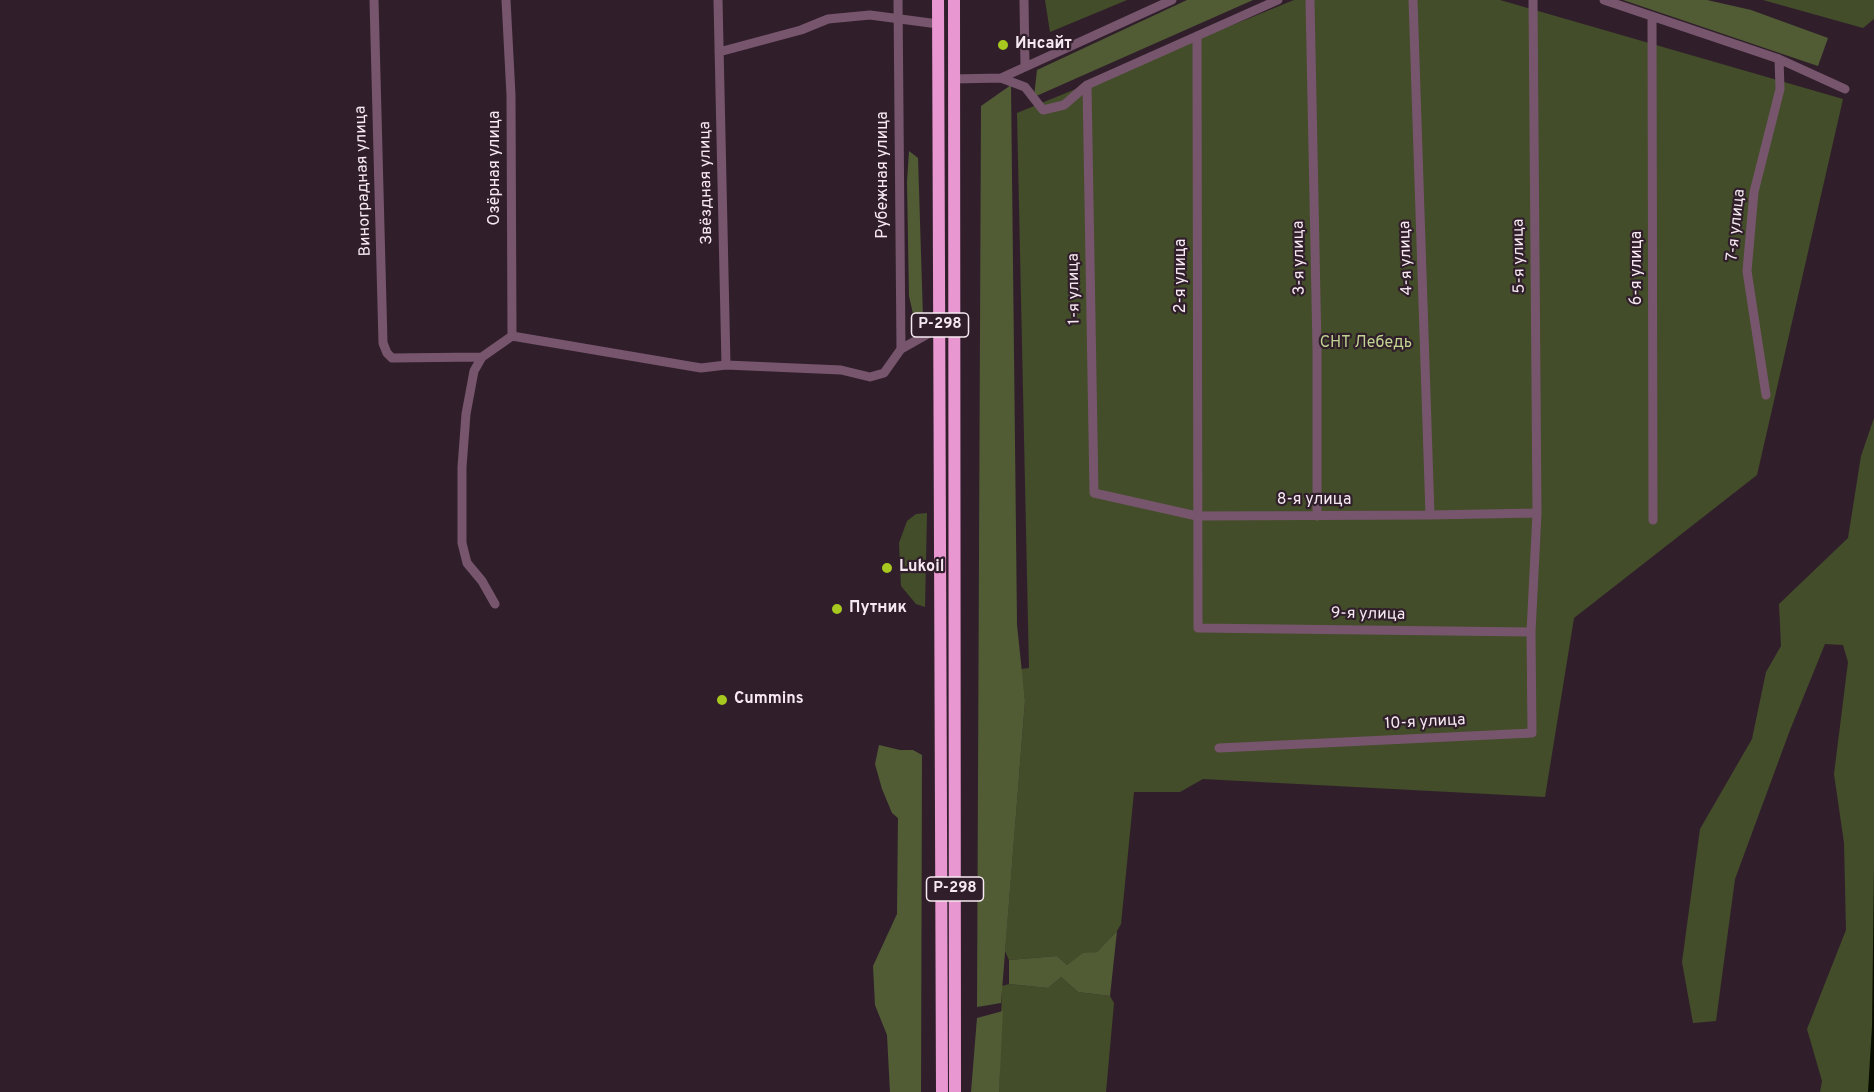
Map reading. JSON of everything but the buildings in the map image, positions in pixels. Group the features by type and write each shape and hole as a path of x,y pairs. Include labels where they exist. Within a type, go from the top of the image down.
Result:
{"highway":[{"name":"Р-298","path":"938,0 942,1092"},
{"name":"Р-298","path":"954,0 955,1092"},
{"path":"940,497 947,493 950,500 950,580 953,604"},
{"path":"942,681 948,699 950,788 952,790 955,787"}],"street":[{"name":"Виноградная улица","path":"374,0 383,343 392,358 482,357"},
{"name":"Озёрная улица","path":"506,0 511,95 512,336"},
{"name":"Звёздная улица","path":"718,0 726,365"},
{"name":"Рубежная улица","path":"898,0 901,349"},
{"path":"1024,0 1025,66"},
{"path":"1001,78 1172,0"},
{"path":"953,79 1001,78 1025,87 1043,110 1064,105 1087,85 1278,0"},
{"name":"3-я улица","path":"1310,0 1317,348 1317,516"},
{"name":"4-я улица","path":"1413,0 1430,515"},
{"name":"5-я улица","path":"1533,0 1537,513"},
{"path":"1604,0 1779,59 1845,89"},
{"path":"719,52 801,30 828,19 870,15 938,24"},
{"name":"6-я улица","path":"1652,16 1653,520"},
{"name":"2-я улица","path":"1197,36 1197,516"},
{"name":"7-я улица","path":"1766,395 1747,271 1754,192 1780,89 1779,59"},
{"name":"1-я улица","path":"1087,85 1094,493"},
{"path":"495,604 482,581 467,563 462,543 461,495 465,425 474,371 482,357 512,336 701,368 726,365 841,370 870,377 884,372 901,349 939,327"},
{"name":"8-я улица","path":"1094,493 1197,516 1537,513"},
{"path":"1530,632 1537,513"},
{"name":"9-я улица","path":"1197,516 1198,628 1530,632"},
{"name":"10-я улица","path":"1220,748 1532,733 1530,632"}],"green space":[{"path":"1045,0 1127,0 1050,32"},
{"path":"1187,0 1253,0 1034,97 1037,70"},
{"name":"СНТ Лебедь","path":"1294,0 1500,0 1843,99 1757,475 1574,618 1545,797 1203,779 1180,792 1134,792 1121,924 1117,931 1097,952 1083,954 1067,965 1057,956 1009,960 1005,951 1025,701 1021,669 1029,668 1017,113"},
{"path":"1623,0 1707,0 1751,10 1828,38 1818,66"},
{"path":"1763,0 1874,0 1874,19 1863,28"},
{"path":"1011,85 1017,625 1025,701 1001,1003 977,1007 981,106"},
{"path":"909,151 918,158 923,318 914,318 909,296 907,182"},
{"path":"1874,418 1874,1092 1820,1092 1822,1081 1807,1029 1846,930 1844,843 1834,774 1848,662 1843,645 1825,644 1790,730 1735,879 1716,1021 1693,1023 1682,962 1700,829 1752,739 1766,672 1781,646 1779,604 1848,538 1861,456"},
{"path":"927,513 925,607 916,604 901,586 899,543 907,521 916,514"},
{"path":"879,745 900,750 913,750 922,755 921,1092 890,1092 887,1035 875,1005 873,966 897,914 898,818 892,813 875,764"},
{"path":"1117,931 1110,996 1078,992 1061,977 1048,988 1009,984 1009,960 1057,956 1067,965 1083,953 1097,952"},
{"path":"1061,977 1078,992 1110,996 1114,1003 1106,1092 999,1092 1002,986 1009,984 1048,988"},
{"path":"1003,1011 999,1092 971,1092 977,1018"}],"shaded area":[{"path":"1874,869 1874,1091 1868,1092 1872,1026"}],"place":[{"name":"Инсайт","path":"1003,45"},
{"name":"Lukoil","path":"887,568"},
{"name":"Путник","path":"837,609"},
{"name":"Cummins","path":"722,700"}]}
